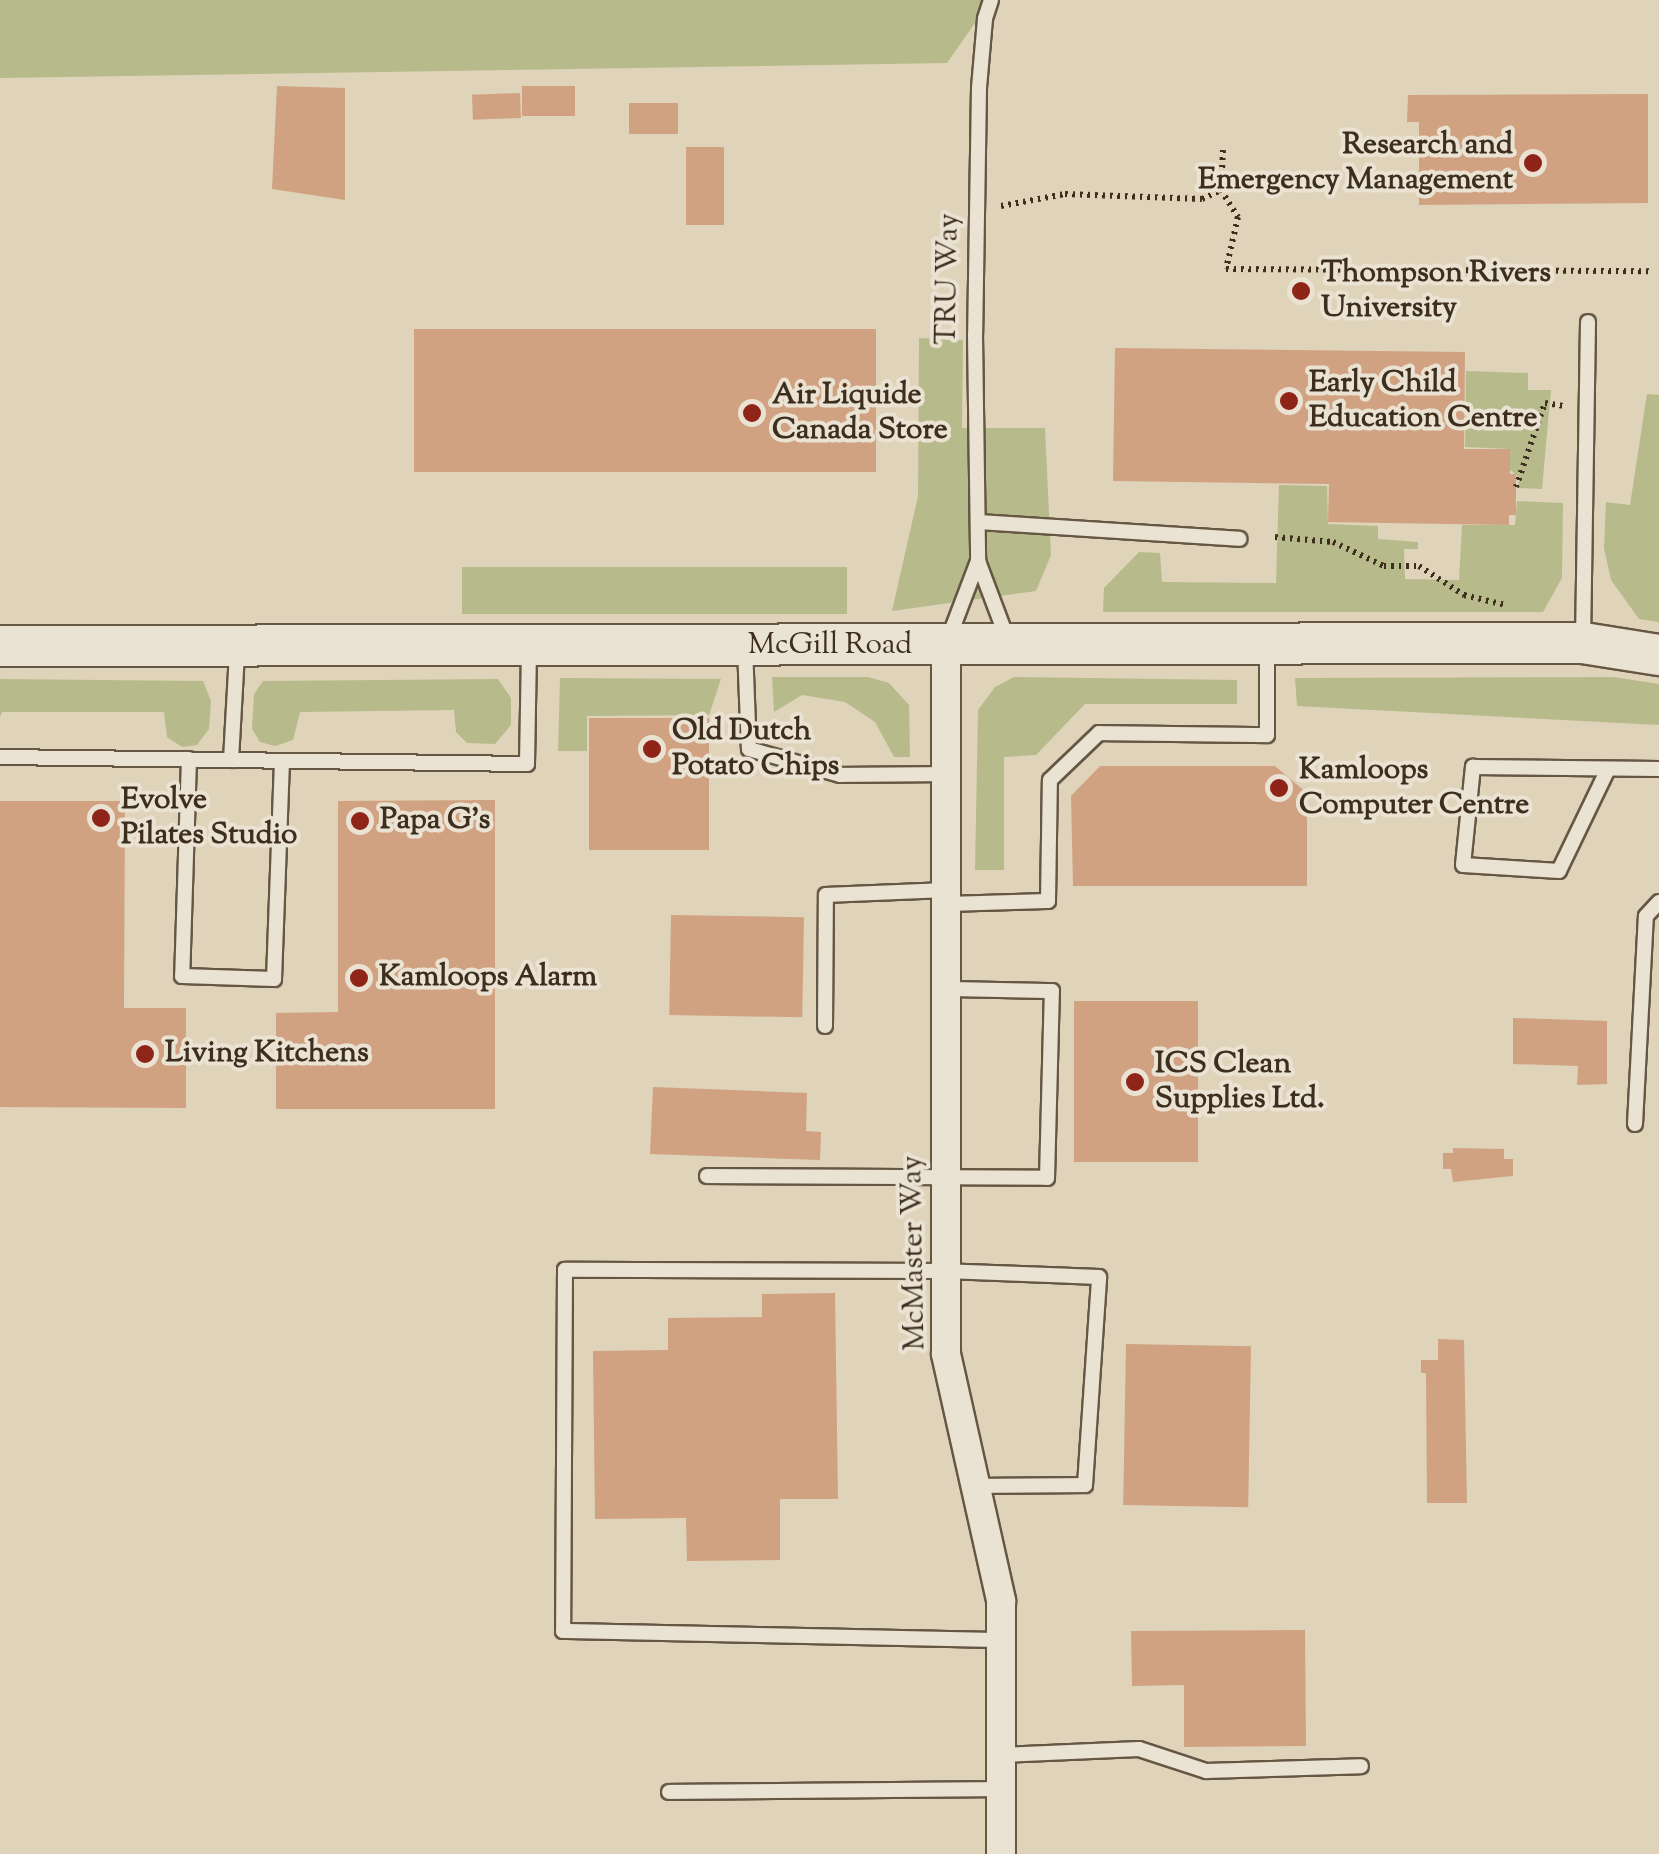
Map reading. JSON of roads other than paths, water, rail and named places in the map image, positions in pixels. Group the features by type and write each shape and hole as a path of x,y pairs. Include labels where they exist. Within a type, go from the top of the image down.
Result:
{"street":[{"name":"McGill Road","path":"0,646 1583,643 1659,655"},
{"name":"McMaster Way","path":"946,646 946,1354 1001,1601 1001,1854"}],"lane":[{"name":"TRU Way","path":"978,561 979,88 985,19 992,0"},
{"path":"1583,643 1588,322"},
{"path":"978,522 1239,539"},
{"path":"946,646 978,561"},
{"path":"978,561 1010,646"},
{"path":"825,1026 826,895 1048,901 1050,780 1099,733 1267,735 1267,645"},
{"path":"231,760 238,646"},
{"path":"0,757 526,764 529,646"},
{"path":"745,646 749,749 840,774 946,774"},
{"path":"189,760 182,976 274,979 282,761"},
{"path":"1608,768 1558,871 1463,864 1473,768 1608,768 1659,769"},
{"path":"1635,1124 1646,916 1659,902"},
{"path":"707,1176 1048,1178 1052,991 946,988"},
{"path":"975,1486 1085,1485 1099,1278 946,1271 565,1270 563,1632 1001,1640"},
{"path":"1001,1755 1139,1749 1206,1771 1362,1766"},
{"path":"668,1792 1001,1788"}],"place":[{"name":"Research and Emergency Management","path":"1533,163"},
{"name":"Thompson Rivers University","path":"1301,291"},
{"name":"Early Child Education Centre","path":"1289,401"},
{"name":"Air Liquide Canada Store","path":"752,413"},
{"name":"Old Dutch Potato Chips","path":"652,749"},
{"name":"Kamloops Computer Centre","path":"1279,788"},
{"name":"Evolve Pilates Studio","path":"101,818"},
{"name":"Papa G's","path":"360,821"},
{"name":"Kamloops Alarm","path":"359,978"},
{"name":"Living Kitchens","path":"145,1054"},
{"name":"ICS Clean Supplies Ltd.","path":"1135,1082"}]}
